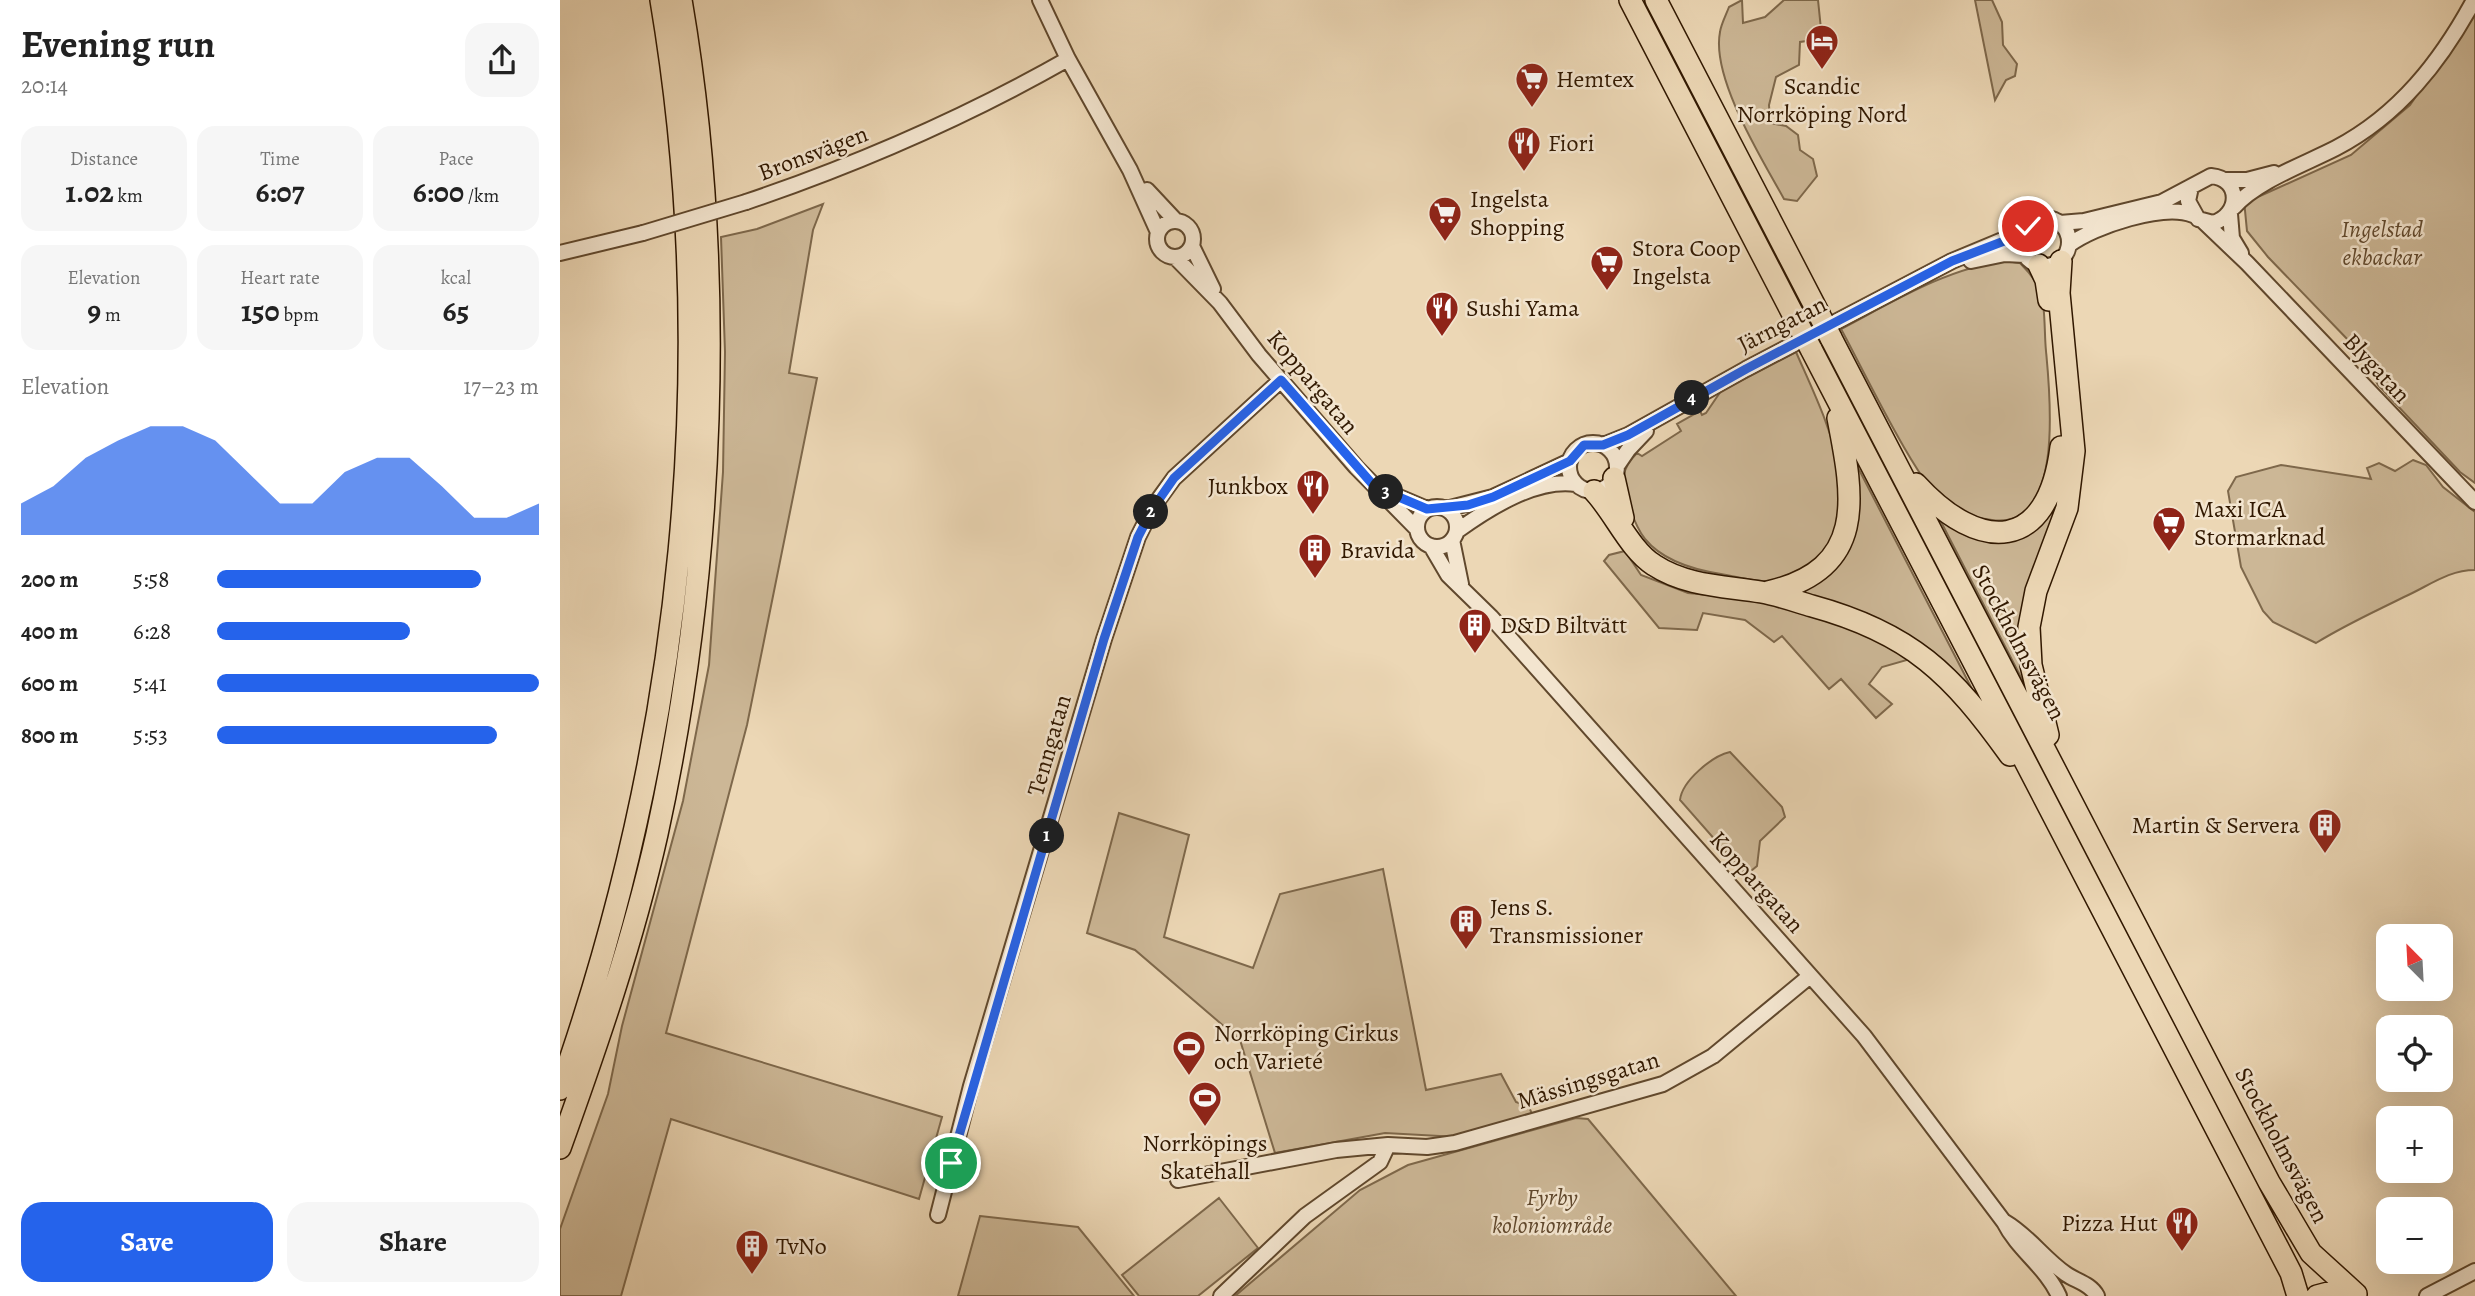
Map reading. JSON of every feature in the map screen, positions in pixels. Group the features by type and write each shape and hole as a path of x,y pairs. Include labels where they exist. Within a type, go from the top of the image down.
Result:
{"highway":[{"path":"560,1090 612,928 636,831 662,699 675,596 685,468 690,280 678,130 661,0"},
{"path":"560,1148 601,1035 657,835 681,705 695,598 706,469 707,277 698,128 681,0"},
{"name":"Stockholmsvägen","path":"1630,0 2291,1273 2298,1296"},
{"name":"Stockholmsvägen","path":"1656,0 2297,1232 2323,1266 2359,1295"},
{"path":"2057,771 2028,643 2036,591 2067,508 2074,451 2059,293 2065,253"},
{"path":"1896,462 1935,505 1973,528 2003,533 2014,531 2040,510 2054,487 2061,446 2047,285 2032,260"},
{"path":"1763,593 1793,586 1811,578 1827,565 1844,534 1849,518 1850,491 1833,392"},
{"path":"1616,472 1628,534"},
{"path":"1585,487 1628,534 1644,558 1666,572 1703,584 1763,593 1856,618 1903,641 1941,670 1985,721 2052,814"},
{"path":"2317,1296 2336,1291 2359,1295"}],"street":[{"path":"1040,0 1068,59 1130,170 1158,232 1159,248 1167,256 1176,258 1186,254 1192,246 1191,229 1175,220 1130,170"},
{"path":"2065,253 2069,237 2060,223 2050,218 2038,219 2024,231 2021,243 2032,260 2050,266 2093,230 2125,221 2171,211 2213,223 2254,190 2357,136 2401,101 2432,70 2474,0"},
{"name":"Bronsvägen","path":"560,253 643,233 747,202 832,172 917,136 1068,59"},
{"path":"2060,223 2084,221 2162,202 2204,177 2247,180 2302,165"},
{"path":"2224,180 2234,191 2232,210"},
{"path":"2191,187 2188,201 2198,218"},
{"name":"Blygatan","path":"2232,210 2232,238 2247,263"},
{"name":"Blygatan","path":"2198,218 2247,263 2475,502"},
{"path":"1158,232 1165,223 1175,220"},
{"name":"Järngatan","path":"1603,445 1663,416 1758,362 1925,278 1952,261 2024,231"},
{"name":"Koppargatan","path":"1192,246 1220,303"},
{"name":"Järngatan","path":"1925,278 1986,257 2032,260"},
{"name":"Koppargatan","path":"1176,258 1220,303 1281,380 1375,487 1417,529"},
{"name":"Tenngatan","path":"938,1215 971,1086 1104,639 1138,537 1153,508 1174,478 1281,380"},
{"name":"Järngatan","path":"1616,472 1628,450 1663,416"},
{"path":"1584,445 1603,445 1613,453 1616,472 1604,488 1561,482 1540,486 1480,515 1446,545 1431,546 1421,540 1417,529 1418,520 1427,509 1446,509 1493,497 1570,461 1584,445"},
{"path":"1570,461 1571,475 1585,487"},
{"name":"Koppargatan","path":"1375,487 1427,509"},
{"path":"1446,509 1455,518 1455,536"},
{"name":"Koppargatan","path":"1455,536 1455,566 1461,585"},
{"name":"Koppargatan","path":"1431,546 1443,569 1461,585 1864,1036 2004,1222 2012,1237 2051,1280 2060,1296"},
{"name":"Mässingsgatan","path":"1178,1180 1336,1150 1388,1144 1427,1147 1455,1143 1663,1084 1713,1056 1810,976"},
{"path":"1221,1296 1305,1216 1374,1167 1385,1155 1388,1144"},
{"name":"Koppargatan","path":"2004,1222 2019,1230 2058,1268 2093,1289 2097,1296"},
{"path":"2413,1296 2431,1295 2475,1271"},
{"path":"2060,1296 2069,1287 2081,1283"}],"green space":[{"path":"1742,0 1743,23 1765,17 1784,0 1818,0 1822,39 1800,42 1799,65 1776,77 1769,105 1770,123 1786,126 1798,135 1800,150 1813,159 1817,176 1797,201 1784,199 1740,118 1723,72 1719,51 1721,29 1729,7"},
{"path":"1975,0 1992,0 2002,22 2003,45 2017,64 2015,76 2006,80 1995,100"},
{"name":"Ingelstad ekbackar","path":"2475,11 2475,483 2460,472 2378,385 2366,362 2350,342 2268,257 2247,231 2244,200 2260,196 2351,155 2410,105"},
{"path":"823,204 813,230 789,373 817,378 747,725 666,1033 942,1117 919,1199 671,1119 621,1296 560,1296 560,1229 608,1094 622,1026 683,801 709,665 723,472 725,352 721,237 757,229"},
{"path":"2005,261 2020,263 2028,271 2039,288 2043,302 2050,426 2048,455 2042,482 2032,504 2015,517 1992,520 1957,512 1935,494 1906,451 1841,329 1941,279 1983,265"},
{"path":"1796,352 1827,425 1840,472 1842,487 1839,520 1827,550 1805,573 1790,579 1764,581 1701,570 1670,559 1652,547 1634,521 1627,501 1623,481 1628,464 1637,453 1642,456 1681,431 1677,424 1700,411 1702,415 1706,413 1721,391"},
{"path":"1851,454 1973,691 1943,660 1889,625 1853,610 1791,594 1830,571"},
{"path":"2413,460 2426,465 2443,487 2475,512 2475,570 2439,579 2316,643 2273,622 2263,611 2241,567 2228,491 2236,477 2281,465 2371,479 2367,468 2379,463 2395,471"},
{"path":"2063,470 2028,691 1938,516 1981,539 2011,540"},
{"path":"1625,551 1641,575 1688,593 1769,601 1860,626 1910,654 1907,660 1882,667 1869,684 1892,704 1876,718 1841,679 1829,689 1782,636 1774,642 1745,620 1703,613 1697,630 1659,628 1604,561 1609,555"},
{"path":"1730,752 1782,807 1785,817 1760,841 1757,866 1746,875 1680,800 1686,785 1699,770"},
{"path":"1119,813 1189,835 1164,937 1253,968 1280,894 1383,869 1426,1090 1501,1074 1516,1102 1529,1107 1533,1116 1458,1137 1385,1133 1275,1153 1240,1040 1135,950 1087,933"},
{"name":"Fyrby koloniområde","path":"1576,1118 1588,1119 1736,1296 1235,1296 1360,1190 1408,1165"},
{"path":"1219,1198 1258,1248 1198,1296 1139,1296 1122,1275"},
{"path":"980,1216 1078,1227 1134,1296 958,1296"}],"place":[{"name":"Scandic Norrköping Nord","path":"1822,71"},
{"name":"Hemtex","path":"1532,109"},
{"name":"Fiori","path":"1524,173"},
{"name":"Ingelsta Shopping","path":"1445,243"},
{"name":"Stora Coop Ingelsta","path":"1607,292"},
{"name":"Sushi Yama","path":"1442,338"},
{"name":"Junkbox","path":"1313,516"},
{"name":"Maxi ICA Stormarknad","path":"2169,553"},
{"name":"Bravida","path":"1315,580"},
{"name":"D&D Biltvätt","path":"1475,655"},
{"name":"Martin & Servera","path":"2325,855"},
{"name":"Jens S. Transmissioner","path":"1466,951"},
{"name":"Norrköping Cirkus och Varieté","path":"1189,1077"},
{"name":"Norrköpings Skatehall","path":"1205,1128"},
{"name":"Pizza Hut","path":"2182,1253"},
{"name":"TvNo","path":"752,1276"}],"route":[{"path":"951,1163 971,1086 1104,639 1138,537 1153,508 1174,478 1259,399 1281,380 1375,487 1427,509 1468,505 1493,497 1570,461 1577,449 1588,443 1603,445 1628,435 1746,369 1925,278 1952,261 2012,238 2028,226"}]}
